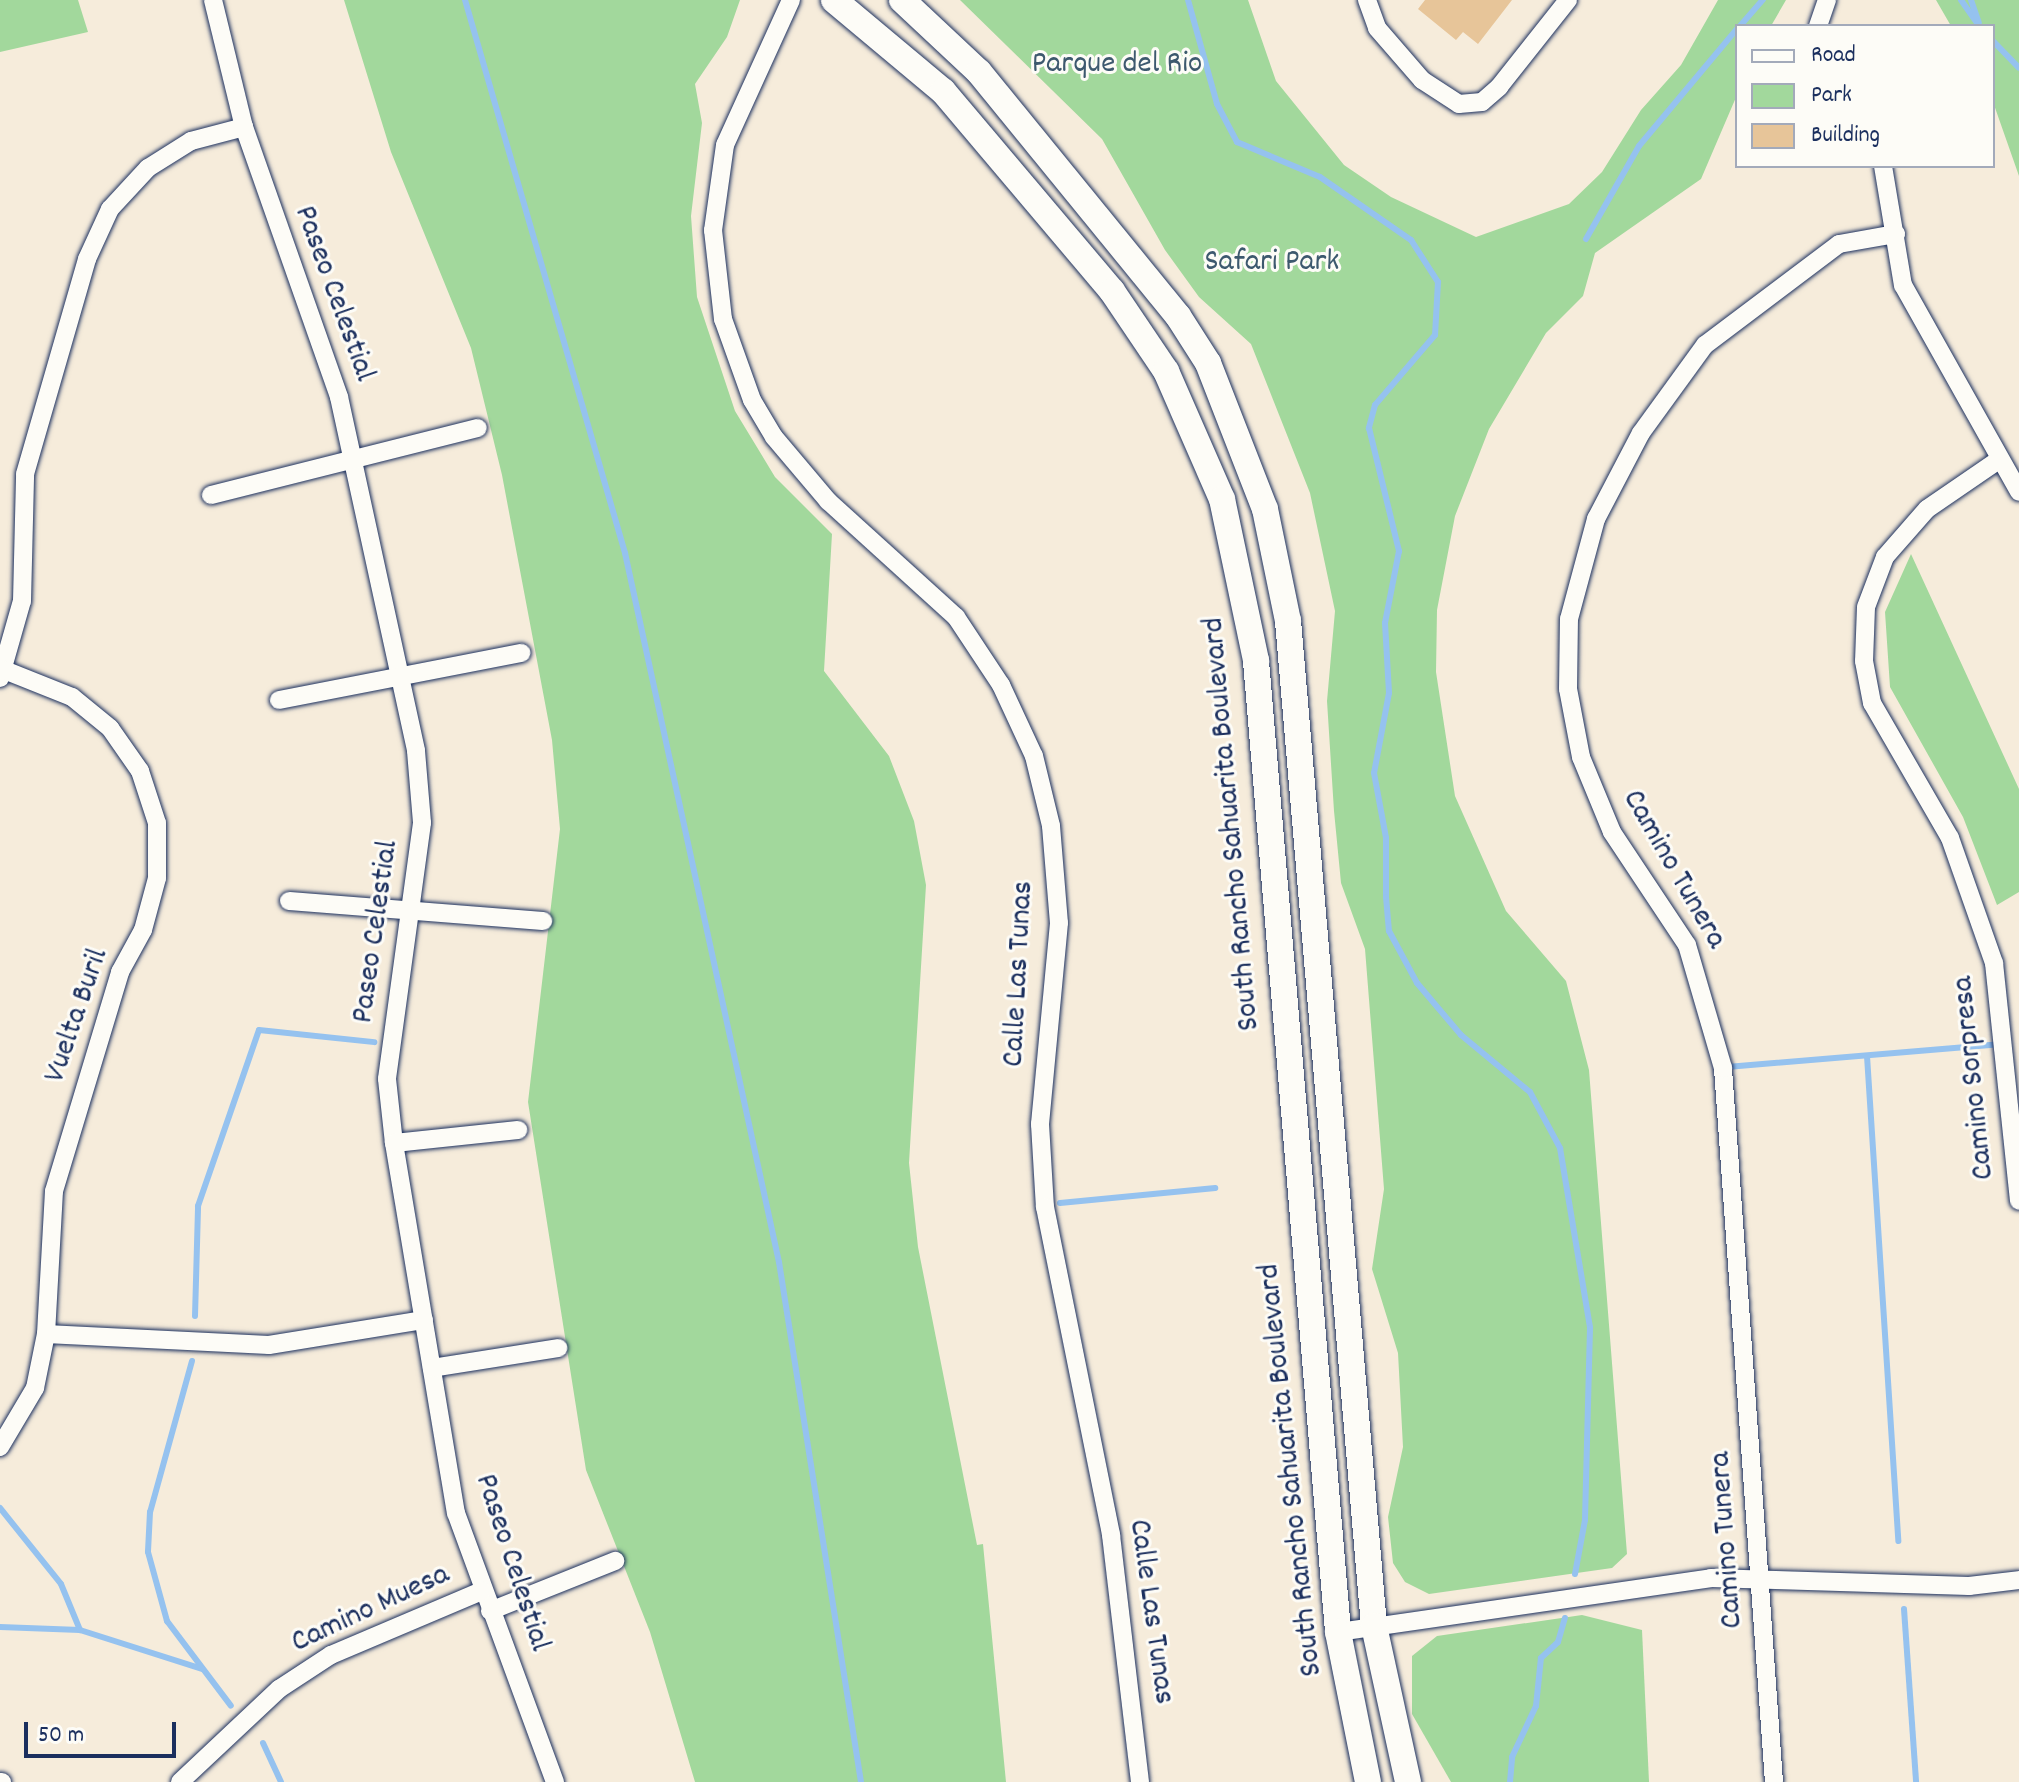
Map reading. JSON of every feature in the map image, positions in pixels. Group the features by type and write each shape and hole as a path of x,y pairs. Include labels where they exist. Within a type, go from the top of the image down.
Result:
{"street":[{"name":"Paseo Celestial","path":"213,0 244,127 355,457 400,676 422,823 415,912 387,1079 394,1143 456,1513 482,1591 555,1782"},
{"name":"Calle Las Tunas","path":"791,0 725,145 713,230 723,319 752,400 774,437 828,501 956,617 1001,685 1034,756 1051,826 1059,923 1040,1124 1045,1207 1111,1535 1140,1782"},
{"name":"South Rancho Sahuarita Boulevard","path":"834,0 943,91 1112,291 1166,371 1222,499 1256,661 1338,1632 1368,1782"},
{"name":"South Rancho Sahuarita Boulevard","path":"902,0 979,72 1170,304 1208,363 1265,509 1288,621 1374,1626 1408,1782"},
{"path":"1367,0 1377,28 1413,70 1459,104 1482,102 1499,87 1568,0"},
{"path":"1819,24 1827,0"},
{"path":"2,674 22,601 25,474 87,259 110,209 148,168 191,141 244,127"},
{"path":"1883,168 1903,285 2019,492"},
{"name":"Camino Tunera","path":"1774,1782 1718,1037 1687,945 1597,803 1573,724 1569,619 1596,519 1690,361 1726,325 1839,244 1896,234"},
{"path":"211,495 478,428"},
{"name":"Camino Sorpresa","path":"2000,459 1901,533 1872,586 1864,661 1872,703 1950,838 1974,899 2014,1057 2019,1201"},
{"path":"279,700 521,653"},
{"name":"Vuelta Buril","path":"0,1447 35,1388 46,1334 54,1191 120,972 143,930 157,878 157,823 140,771 110,728 72,697 2,674"},
{"path":"289,901 543,921"},
{"path":"394,1143 518,1130"},
{"path":"46,1334 269,1345 424,1320"},
{"path":"432,1368 558,1348"},
{"path":"490,1611 615,1561"},
{"path":"1338,1632 1659,1583 1761,1579 1969,1586 2019,1580"},
{"name":"Camino Muesa","path":"180,1782 279,1689 331,1655 482,1591"}],"green space":[{"path":"0,0 78,0 88,32 0,52"},
{"path":"344,0 740,0 727,37 695,84 702,123 691,216 697,297 735,411 775,477 832,534 824,671 889,756 914,821 926,885 909,1163 918,1247 977,1545 983,1544 1006,1782 695,1782 650,1632 586,1470 528,1102 560,829 552,740 502,475 471,348 391,152"},
{"path":"960,0 1248,0 1276,81 1344,165 1391,197 1476,237 1569,204 1602,172 1641,110 1681,65 1718,0 1786,0 1772,24 1735,24 1735,100 1701,179 1595,253 1583,296 1546,333 1489,429 1455,516 1437,610 1436,672 1455,796 1506,911 1566,981 1589,1070 1627,1554 1612,1568 1429,1594 1405,1582 1393,1563 1388,1517 1403,1447 1398,1353 1372,1269 1384,1189 1365,949 1341,883 1334,811 1327,701 1335,611 1310,493 1251,344 1199,297 1165,250 1102,139"},
{"path":"1936,0 2019,0 2019,176 1995,108 1995,24 1950,24"},
{"path":"1911,554 2019,789 2019,892 1997,905 1963,817 1890,687 1885,612"},
{"path":"1582,1615 1642,1630 1649,1782 1451,1782 1412,1714 1412,1656 1437,1636"}],"building":[{"path":"1425,0 1512,0 1478,44 1463,32 1456,40 1418,9"}],"waterway":[{"path":"465,0 625,553 779,1262 861,1782"},
{"path":"1188,0 1217,104 1237,142 1320,177 1411,240 1438,282 1435,335 1375,405 1369,428 1399,551 1385,623 1389,693 1374,773 1386,838 1389,931 1417,983 1461,1035 1530,1092 1560,1148 1590,1328 1585,1520 1575,1574"},
{"path":"1742,24 1763,0"},
{"path":"1961,0 1978,24"},
{"path":"1971,0 1979,23"},
{"path":"1586,239 1639,146 1735,31"},
{"path":"1995,43 2019,68"},
{"path":"195,1316 198,1206 259,1030 374,1042"},
{"path":"1727,1067 1999,1044"},
{"path":"1867,1056 1898,1541"},
{"path":"1060,1203 1215,1188"},
{"path":"192,1361 150,1512 148,1552 167,1621 231,1706"},
{"path":"0,1508 61,1584 80,1630"},
{"path":"1904,1609 1916,1782"},
{"path":"1510,1782 1512,1757 1536,1706 1541,1658 1558,1642 1565,1618"},
{"path":"0,1627 80,1630 202,1669"},
{"path":"263,1743 281,1782"}],"park label":[{"name":"Parque del Rio","path":"1117,65"},
{"name":"Safari Park","path":"1272,263"}]}
